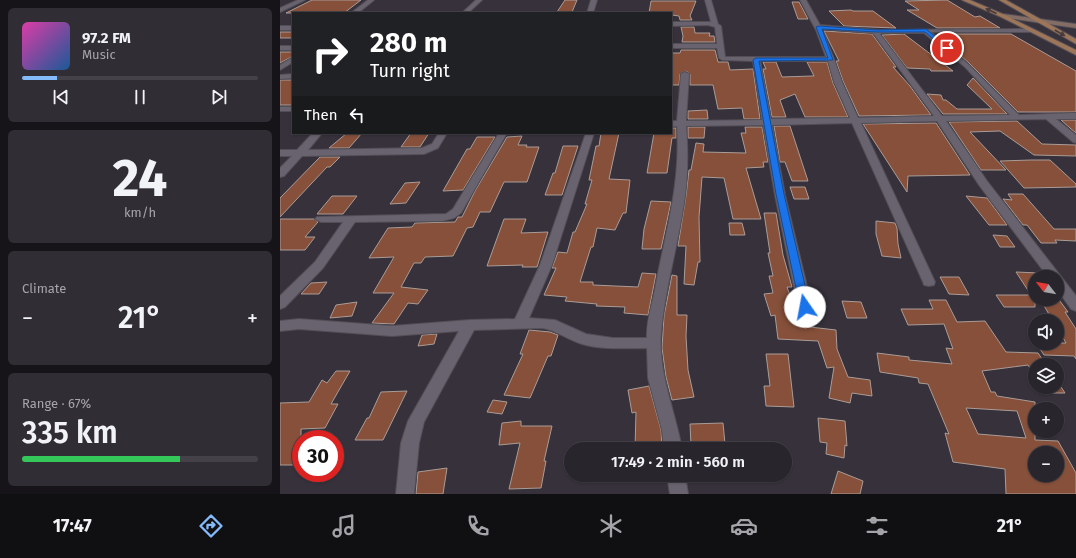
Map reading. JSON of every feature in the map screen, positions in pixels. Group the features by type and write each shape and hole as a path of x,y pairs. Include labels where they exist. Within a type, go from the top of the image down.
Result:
{"main road":[{"path":"965,0 1003,16 1076,53"},
{"path":"1002,0 1076,42"},
{"path":"1003,16 1076,26"}],"street":[{"path":"280,10 302,0"},
{"path":"355,12 371,0"},
{"path":"466,12 480,0"},
{"path":"590,12 594,0"},
{"path":"708,0 714,24 718,26 722,58 724,59 831,59"},
{"path":"803,0 819,27 838,82 929,282"},
{"path":"672,24 714,24"},
{"path":"819,27 877,31 1030,30"},
{"path":"280,28 292,28"},
{"path":"926,30 967,66 1017,118"},
{"path":"877,31 876,33 940,119 983,183 1050,270"},
{"path":"672,46 720,46"},
{"path":"280,48 292,48"},
{"path":"280,68 292,60"},
{"path":"756,60 780,194 805,307"},
{"path":"672,442 656,378 654,334 663,279 680,195 683,147 676,124 685,74"},
{"path":"280,77 292,76"},
{"path":"280,109 292,109"},
{"path":"676,124 1076,116"},
{"path":"1050,117 1076,140"},
{"path":"280,174 317,134"},
{"path":"280,153 424,151 435,146 442,134"},
{"path":"321,219 442,218 450,216 457,211 502,134"},
{"path":"520,322 546,265 590,134"},
{"path":"280,304 319,265 352,219"},
{"path":"1064,290 1076,306"},
{"path":"280,326 298,324 392,331 520,322 555,325 566,332 584,338 606,342 654,343"},
{"path":"405,494 410,443 416,421 470,325"},
{"path":"677,482 679,494"}],"building":[{"path":"312,0 361,0 345,12 286,13"},
{"path":"565,0 577,0 572,12 557,12"},
{"path":"947,0 975,17 980,16 1000,28 937,28 907,10 919,10 905,1"},
{"path":"651,1 696,1 690,16 692,20 680,20 679,16 672,15 672,12 649,12"},
{"path":"792,2 799,2 808,19 798,19"},
{"path":"829,11 873,11 896,28 844,26"},
{"path":"681,27 694,27 695,33 710,33 709,36 714,36 715,42 682,42 683,36"},
{"path":"824,31 872,34 896,67 893,67 910,86 931,115 859,116 843,81 836,61 839,61"},
{"path":"280,32 292,32 292,38 280,38"},
{"path":"904,34 953,71 931,71 930,69 907,68 882,35"},
{"path":"946,34 1011,34 1076,71 1076,112 1018,112 970,64 941,38 954,38"},
{"path":"681,50 715,50 718,62 728,62 730,70 753,69 760,119 744,119 742,108 718,109 713,85 690,85 690,74 686,71 680,74 679,85 672,85 672,53 680,53"},
{"path":"280,52 292,52 292,57 280,63"},
{"path":"763,62 776,62 782,77 814,76 807,62 827,62 833,83 848,117 805,117 795,94 780,100 786,117 772,117 763,69 766,69"},
{"path":"973,78 1007,114 943,114 927,94 941,95 943,100 946,100 957,109 992,109 967,85"},
{"path":"280,80 292,80 292,105 280,105"},
{"path":"707,110 708,119 688,119 688,111"},
{"path":"1061,120 1076,120 1076,133 1070,128"},
{"path":"1017,121 1042,144 1076,145 1076,156 1034,155 1000,131 970,132 1006,170 981,170 949,122"},
{"path":"936,123 970,175 908,176 907,192 863,124"},
{"path":"774,126 790,126 808,181 792,181 785,162 780,162"},
{"path":"688,127 705,127 704,138 688,138"},
{"path":"745,127 762,127 768,162 763,162 764,167 746,168 761,219 733,219 724,178 702,177 699,217 700,262 698,262 694,285 684,284 686,246 678,246 689,170 691,170 696,143 704,144 703,152 746,153 741,133 746,133"},
{"path":"672,128 676,128 676,138 672,138 667,173 647,173 654,134 672,134"},
{"path":"346,134 361,134 349,148 329,148"},
{"path":"410,134 428,134 420,147 401,147"},
{"path":"601,134 619,134 609,179 630,180 626,213 623,213 615,230 597,228 593,247 591,247 580,282 593,282 593,285 638,287 642,273 656,274 648,315 624,313 625,307 596,306 597,304 565,301 567,297 544,295 556,268 552,268 558,252 567,253 573,232 575,232 587,204 585,204 592,180 589,180 596,146 599,146"},
{"path":"522,136 518,145 527,145 526,147 539,147 527,182 504,182 490,212 480,212 473,227 467,228 453,256 425,257 421,263 414,263 401,287 428,290 418,304 408,303 394,324 372,323 394,293 373,293 394,257 369,258 388,228 412,227 415,223 455,222 458,217 462,217 475,191 507,137"},
{"path":"477,137 495,137 463,190 443,191 467,149 470,149"},
{"path":"563,146 578,146 562,195 545,195 553,173 555,173"},
{"path":"320,157 340,157 330,167 327,167 280,217 280,198"},
{"path":"1050,160 1076,184 1076,187 1024,188 1000,161"},
{"path":"420,182 406,203 390,204 405,183"},
{"path":"790,187 805,187 809,199 794,199"},
{"path":"1008,194 1023,194 1054,229 1076,229 1076,241 1055,240 1057,243 1041,243 1027,225 1023,225 1003,199 1012,200"},
{"path":"332,196 357,196 343,214 317,214"},
{"path":"966,196 987,198 1007,225 989,225"},
{"path":"651,201 671,202 661,249 642,249 644,229"},
{"path":"764,213 776,213 783,255 792,287 787,287 801,326 836,330 837,349 848,377 870,380 872,396 852,393 850,403 829,398 834,367 827,368 818,341 778,339 775,315 771,316 764,294 773,293 769,276 773,276 768,253 770,253"},
{"path":"280,219 314,219 318,222 305,237 315,237 305,250 280,250"},
{"path":"504,219 526,219 521,233 548,232 537,267 522,267 523,265 487,266"},
{"path":"876,221 895,223 901,258 882,256 876,234"},
{"path":"729,223 742,223 745,235 730,235"},
{"path":"993,235 1007,236 1015,247 1000,247"},
{"path":"1016,272 1028,273 1028,290"},
{"path":"672,275 677,276 677,315 687,315 686,336 688,370 694,397 672,400 666,377 662,348 664,316"},
{"path":"940,277 959,277 969,295 949,294"},
{"path":"327,282 319,294 301,294 311,283"},
{"path":"996,295 1028,295 1028,306 1035,307 1004,307"},
{"path":"929,300 946,300 957,322 985,321 1006,352 1038,353 1041,358 1028,358 1028,365 982,371 991,392 995,392 997,396 1035,402 1028,402 1028,438 1035,438 1035,440 1058,441 1061,446 1028,446 1028,482 1064,482 1064,452 1076,473 1076,494 1006,494 1005,469 953,462 945,433 949,434 928,384 919,383 918,378 880,372 877,353 909,357 909,360 952,364 946,348 953,349 944,324 908,325 901,309 933,309","holes":["966,408 1017,411 1026,438 978,434"]},
{"path":"842,301 861,302 867,318 847,318"},
{"path":"357,302 352,316 330,318 336,305"},
{"path":"1044,306 1064,306 1068,312 1065,312 1076,329 1076,359 1074,356 1044,355 1041,350 1064,350 1064,343 1066,343 1064,339 1064,314 1049,314"},
{"path":"529,330 550,332 558,335 551,356 548,356 530,398 504,395 523,354 520,354"},
{"path":"437,334 434,344 418,346 422,335"},
{"path":"766,354 788,354 794,407 766,406 764,386 770,386"},
{"path":"336,371 350,371 331,404 338,404 325,428 292,430 292,465 280,465 280,403 309,402 322,380 327,383"},
{"path":"649,386 661,430 662,442 635,442 636,412 632,413 628,390"},
{"path":"407,391 383,440 355,440 367,418 369,418 381,392"},
{"path":"493,400 507,402 502,414 487,412"},
{"path":"818,418 845,421 847,446 845,445 844,458 826,454 827,443 820,442"},
{"path":"521,421 521,426 552,426 544,461 546,461 541,488 509,489 520,443 499,445 502,423"},
{"path":"723,423 725,442 691,442 690,424"},
{"path":"447,468 443,494 416,494 418,472"},
{"path":"838,471 863,481 860,494 831,494"}],"route":[{"path":"805,307 780,194 756,60 831,59 819,27 877,31 926,30 947,48"}]}
